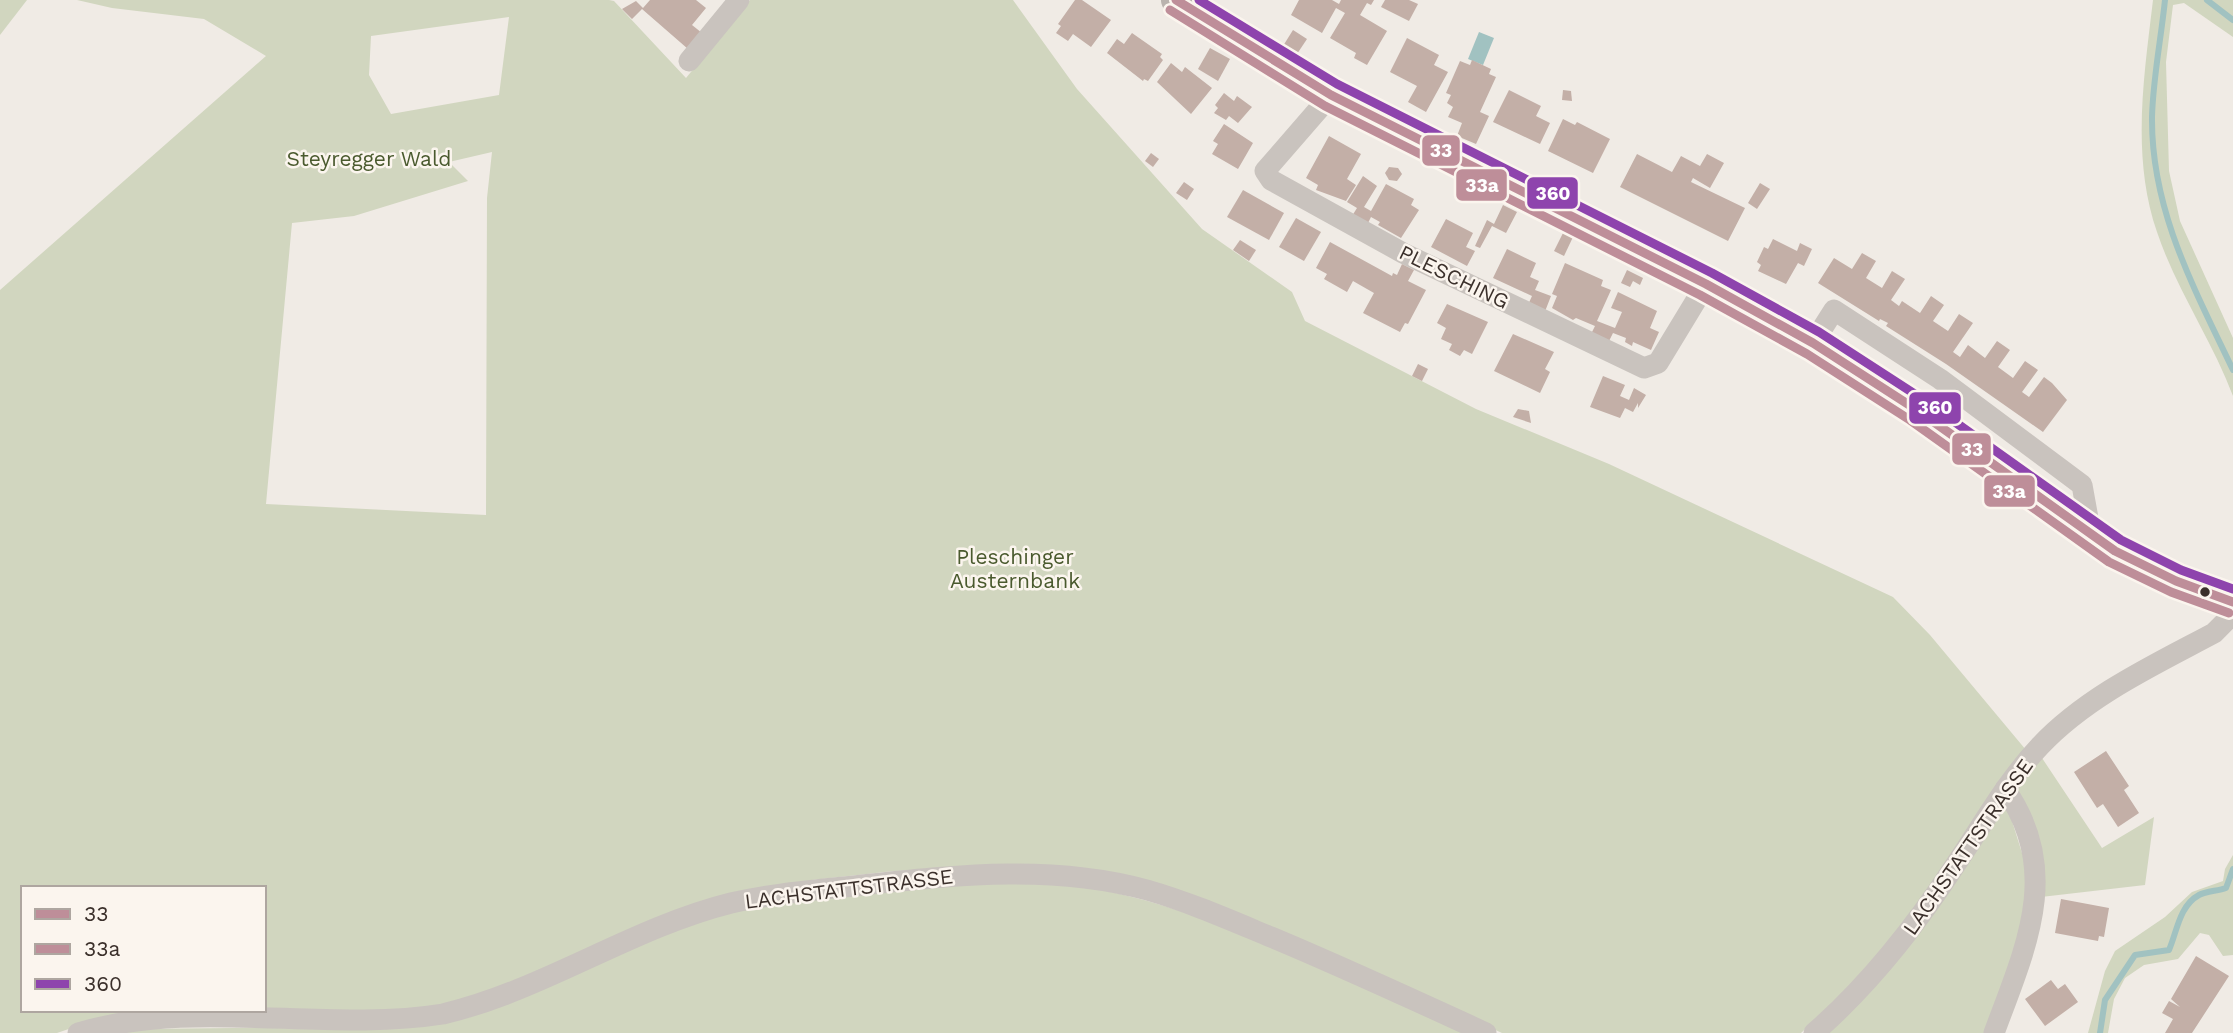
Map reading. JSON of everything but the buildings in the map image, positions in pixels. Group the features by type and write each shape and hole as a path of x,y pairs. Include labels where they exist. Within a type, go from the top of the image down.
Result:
{"main road":[{"path":"1176,0 1331,95 1706,284 1813,343 1917,410 2091,535 2147,568 2232,602"}],"street":[{"path":"689,61 738,0"},
{"name":"PLESCHING","path":"1331,95 1265,172 1271,180 1403,253 1644,368 1658,363 1706,284"},
{"path":"1813,343 1834,310 1940,379 2082,485 2091,535"},
{"name":"LACHSTATTSTRASSE","path":"1814,1033 1867,983 1917,920 2005,789 2042,744 2073,717 2120,684 2214,633 2226,621 2232,602"},
{"path":"1994,1033 2031,919 2037,870 2024,825 2005,789"},
{"name":"LACHSTATTSTRASSE","path":"78,1033 137,1021 367,1022 441,1014 524,985 676,920 732,903 795,892 981,873 1055,875 1146,890 1284,943 1486,1033"}],"green space":[{"path":"0,0 27,0 0,35"},
{"path":"77,0 609,0 614,1 686,78 750,0 1013,0 1077,89 1202,229 1292,292 1305,321 1476,409 1609,464 1893,597 1930,635 2026,750 1872,967 1801,1033 1502,1033 1307,942 1219,907 974,868 894,871 812,880 578,953 484,994 421,1010 98,1019 57,1033 0,1033 0,290 266,56 204,19 112,8","holes":["509,17 499,95 391,114 369,75 371,36","492,152 487,198 486,515 266,504 292,223 354,216 468,181 449,162"]},
{"path":"2153,0 2233,0 2233,37 2184,3 2173,5 2166,62 2169,171 2180,221 2233,338 2233,396 2165,253 2149,204 2144,175 2142,116"},
{"path":"2042,758 2102,848 2154,817 2145,885 2041,897 2018,784"},
{"path":"2006,802 2033,888 1989,1033 1827,1033"},
{"path":"2233,855 2233,955 2223,956 2209,935 2200,933 2178,959 2144,965 2125,978 2114,999 2108,1033 2088,1033 2105,971 2115,951 2165,917 2192,892 2223,881 2225,869"},
{"path":"969,882 1065,883 1118,893 1170,908 1272,945 1469,1033 104,1033 138,1029 405,1026 740,907"}],"water":[{"path":"1479,32 1494,38 1483,65 1468,59"}],"waterway":[{"path":"2165,0 2152,117 2159,184 2178,248 2233,370"},
{"path":"2207,0 2233,20"},
{"path":"2100,1033 2105,1000 2135,955 2169,950 2187,906 2202,894 2226,888 2233,869"}],"transit line":[{"name":"33","path":"1176,0 1331,95 1706,284 1813,343 1917,410 2115,551 2176,581 2233,602"},
{"name":"360","path":"1199,0 1337,84 1712,273 1819,332 1924,400 2121,540 2181,570 2233,589"},
{"name":"33a","path":"1170,10 1325,106 1700,295 1807,354 1910,420 2109,562 2171,592 2229,613"}],"park label":[{"name":"Steyregger Wald","path":"369,159"},
{"name":"Pleschinger Austernbank","path":"1015,569"}]}
